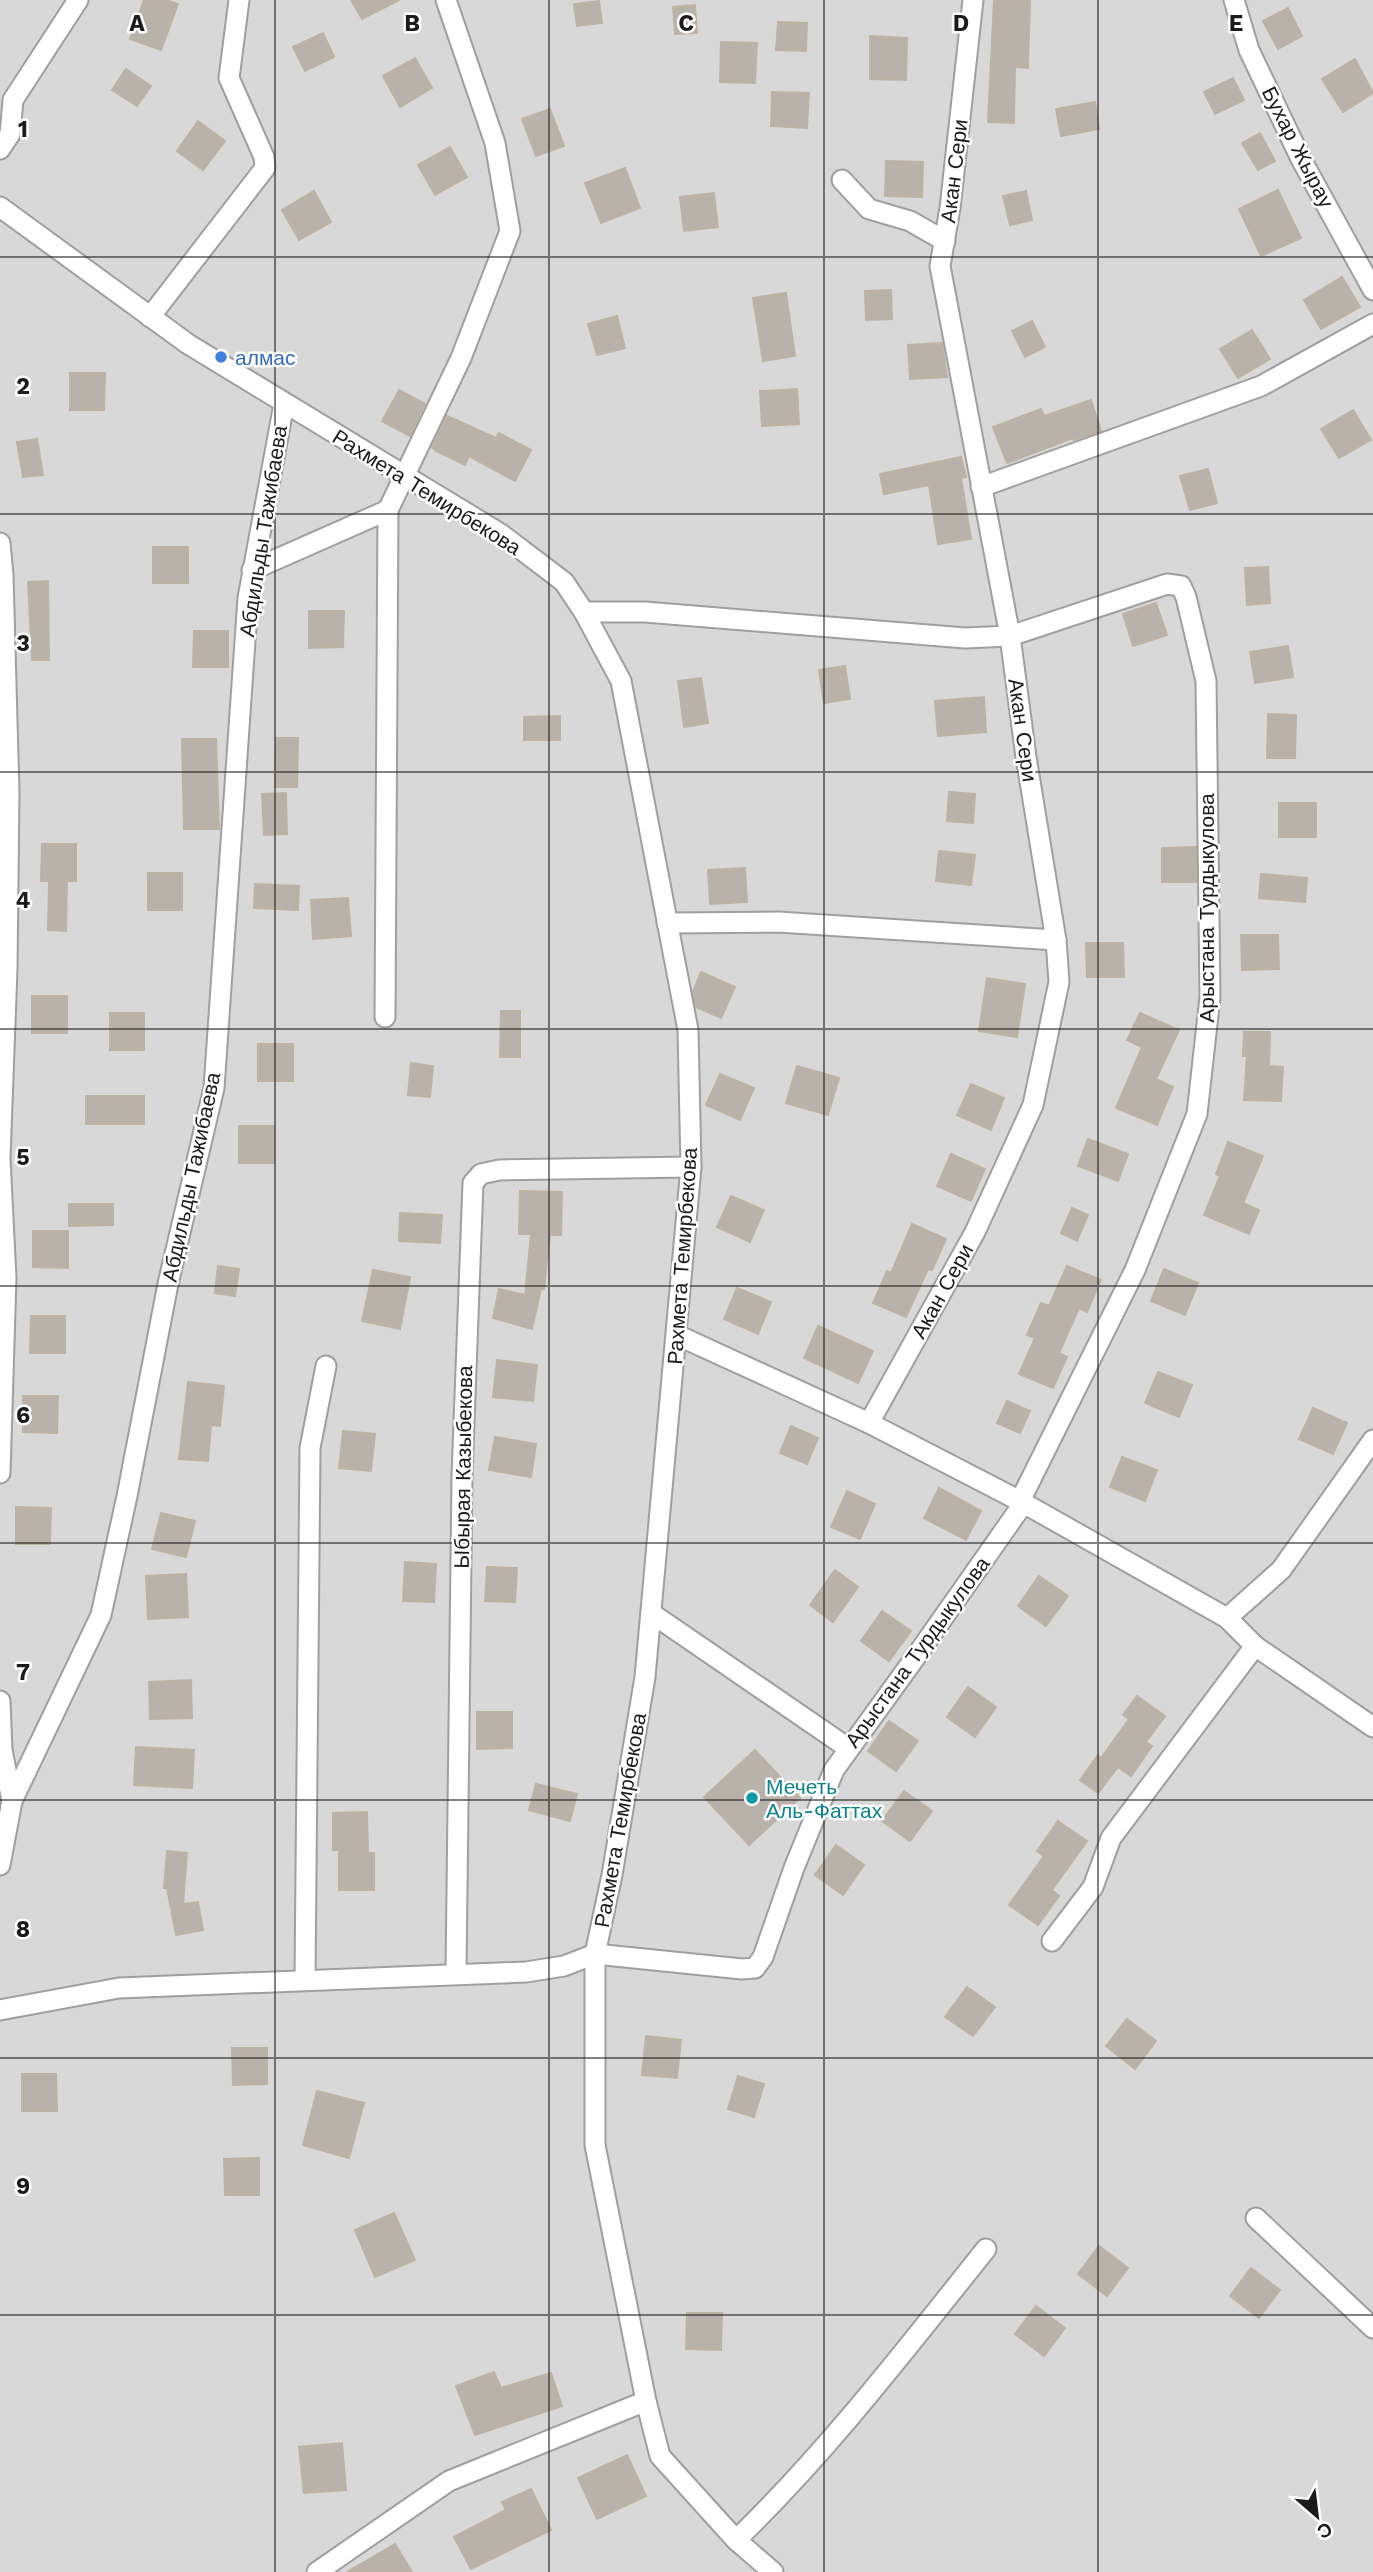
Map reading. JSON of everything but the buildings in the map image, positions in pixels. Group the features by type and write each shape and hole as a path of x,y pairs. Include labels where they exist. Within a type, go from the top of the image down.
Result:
{"street":[{"path":"0,149 10,134 13,100 78,0"},
{"path":"150,317 265,168 264,158 229,78 239,0"},
{"path":"385,1017 388,510 461,358 510,231 495,143 446,0"},
{"name":"Акан Сери","path":"869,1423 975,1232 1033,1105 1059,982 1056,940 1026,757 1010,636 940,266 973,0"},
{"name":"Бухар Жырау","path":"1234,0 1249,50 1301,159 1373,289"},
{"path":"842,180 869,209 910,221 944,241"},
{"name":"Рахмета Темирбекова","path":"0,207 150,317 284,404 501,534 564,582 584,612 621,681 688,1030 691,1167 643,1690 612,1875 595,1954 595,2145 646,2401 660,2456 736,2540 773,2572"},
{"path":"981,487 1261,386 1373,324"},
{"name":"Абдильды Тажибаева","path":"12,1801 102,1615 167,1284 214,1088 248,598 284,404"},
{"path":"253,570 388,510"},
{"path":"0,543 9,793 7,969 0,1158 6,1278 0,1473"},
{"name":"Арыстана Турдыкулова","path":"595,1954 742,1969 755,1968 763,1957 794,1868 834,1769 912,1662 1021,1502 1135,1270 1196,1114 1210,997 1206,681 1186,597 1181,586 1167,584 1010,636"},
{"path":"584,612 645,612 965,638 1010,636"},
{"path":"667,923 779,922 1056,940"},
{"name":"Ыбырая Казыбекова","path":"456,1973 462,1476 473,1183 481,1174 499,1170 691,1167"},
{"path":"677,1335 869,1423 1021,1502 1227,1618 1255,1646 1373,1727"},
{"path":"305,1979 310,1448 326,1366"},
{"path":"1227,1618 1281,1570 1373,1440"},
{"path":"651,1613 848,1748"},
{"path":"1052,1941 1093,1887 1111,1838 1255,1646"},
{"path":"0,1701 2,1751 12,1801 0,1865"},
{"path":"0,2010 120,1987 526,1972 564,1966 595,1954"},
{"path":"1256,2217 1373,2328"},
{"path":"736,2540 782,2496 822,2451 986,2249"},
{"path":"317,2572 449,2481 646,2401"}],"shaded area":[{"path":"0,0 1373,0 1373,2572 0,2572"}],"place":[{"name":"алмас","path":"221,357"},
{"name":"Мечеть Аль-Фаттах","path":"752,1798"}]}
